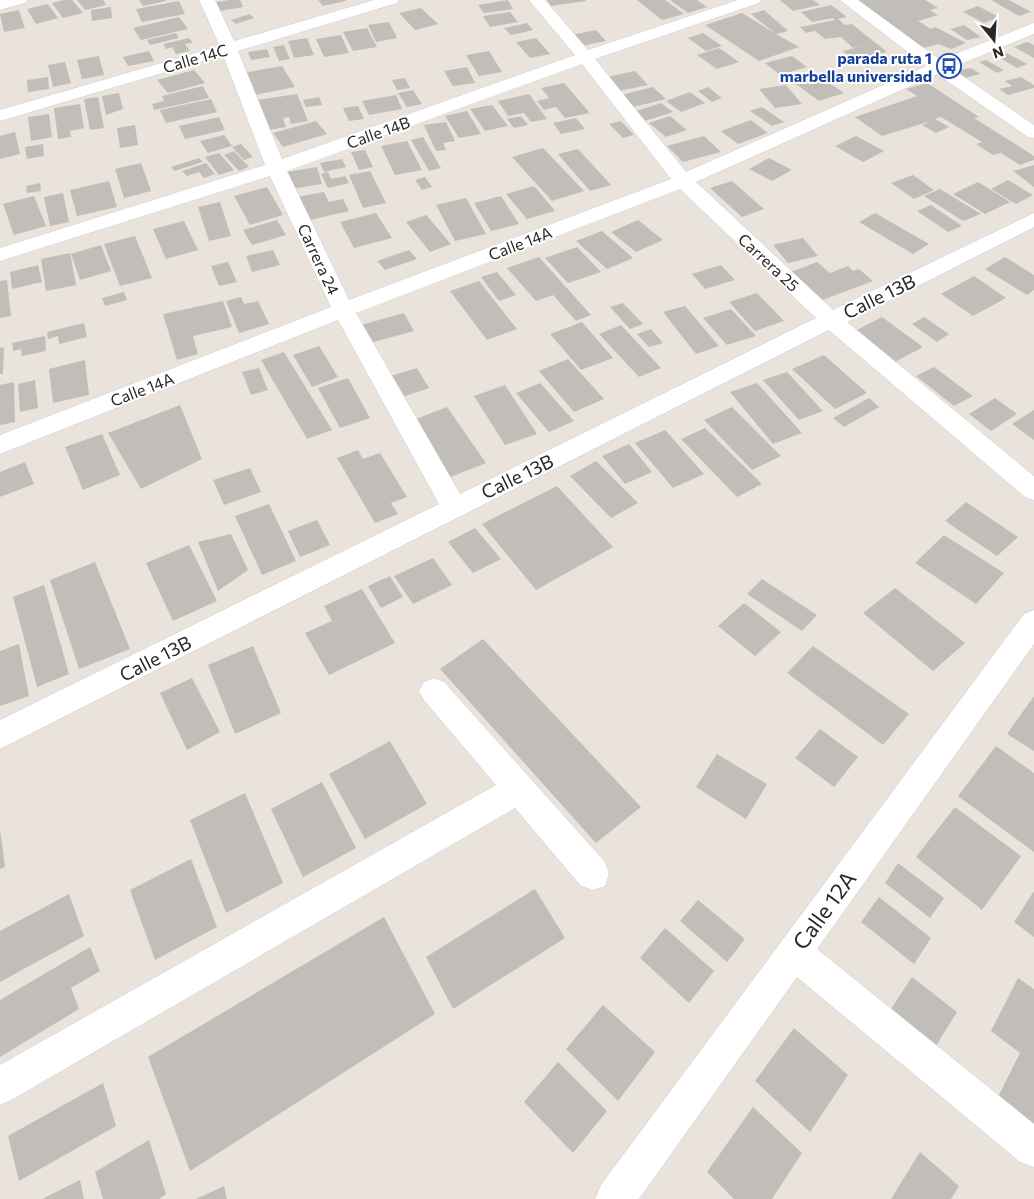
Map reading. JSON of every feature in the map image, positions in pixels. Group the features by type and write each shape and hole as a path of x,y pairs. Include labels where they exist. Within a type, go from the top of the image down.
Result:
{"street":[{"path":"0,5 19,0"},
{"name":"Carrera 24","path":"207,0 229,48 276,168 343,310 454,507"},
{"name":"Calle 14C","path":"0,116 391,0"},
{"name":"Carrera 25","path":"537,0 585,57 683,181 831,320 1034,490"},
{"name":"Calle 14B","path":"0,255 276,168 585,57 753,0"},
{"path":"848,0 938,67 1034,133"},
{"name":"Calle 14A","path":"0,445 343,310 683,181 938,67 1034,28"},
{"name":"Calle 13B","path":"0,735 1034,218"},
{"name":"Calle 12A","path":"615,1199 1034,622"},
{"path":"434,691 594,874"},
{"path":"0,1086 519,788"},
{"path":"793,952 1034,1148"}],"building":[{"path":"72,0 83,13 63,18 52,3"},
{"path":"77,0 103,0 106,5 85,10"},
{"path":"139,0 166,0 166,1 143,6"},
{"path":"240,0 243,7 220,11 216,2"},
{"path":"318,0 346,0 346,1 323,6"},
{"path":"508,0 513,9 484,13 478,5"},
{"path":"547,0 585,0 586,1 551,6"},
{"path":"637,0 665,0 684,14 662,20"},
{"path":"670,0 697,0 707,7 688,13"},
{"path":"780,0 813,0 820,5 793,11"},
{"path":"852,0 925,0 938,8 930,10 938,15 918,21 931,29 935,27 966,43 951,49 938,44 920,49"},
{"path":"991,0 1009,0 1031,12 1019,16"},
{"path":"179,1 185,14 142,22 136,9"},
{"path":"48,4 58,18 36,24 27,9"},
{"path":"831,5 847,17 838,19 845,25 852,24 887,52 855,61 843,51 863,46 853,48 841,37 825,39 815,31 806,33 800,27 835,20 833,18 812,22 801,12"},
{"path":"978,6 999,17 984,23 963,12"},
{"path":"111,7 112,18 92,21 91,10"},
{"path":"421,8 438,24 415,30 399,13"},
{"path":"19,10 25,28 4,32 0,14"},
{"path":"764,10 788,31 776,34 751,14"},
{"path":"510,12 518,22 490,27 483,16"},
{"path":"742,13 799,47 759,61 705,25"},
{"path":"250,14 254,18 236,24 231,20"},
{"path":"179,17 188,29 141,40 133,28"},
{"path":"389,22 397,38 376,42 368,25"},
{"path":"527,23 533,30 511,35 504,28"},
{"path":"964,25 981,37 967,40 950,29"},
{"path":"367,28 377,47 353,51 343,32"},
{"path":"596,30 606,41 581,46 571,35"},
{"path":"176,33 179,38 150,45 147,40"},
{"path":"703,33 722,46 706,51 688,38"},
{"path":"341,35 349,53 324,57 316,39"},
{"path":"189,38 193,43 185,44 190,51 176,54 172,47 166,49 163,44"},
{"path":"307,38 314,55 294,58 288,41"},
{"path":"536,38 550,54 530,58 516,42"},
{"path":"1027,42 1034,45 1034,58 1014,47"},
{"path":"284,45 290,59 279,61 273,47"},
{"path":"719,48 739,62 717,69 697,55"},
{"path":"267,49 270,57 251,60 248,52"},
{"path":"149,51 154,61 128,66 123,57"},
{"path":"489,51 502,72 479,76 466,55"},
{"path":"1007,53 1027,64 1017,68 997,56"},
{"path":"99,56 104,75 82,79 77,60"},
{"path":"792,56 807,67 780,75 765,63"},
{"path":"986,60 1004,70 997,73 979,62"},
{"path":"65,62 71,83 53,87 48,65"},
{"path":"282,66 295,87 255,95 251,84 256,83 247,84 243,73"},
{"path":"467,67 475,83 453,86 444,71"},
{"path":"971,68 980,74 965,78 956,71"},
{"path":"194,70 205,83 168,93 157,80"},
{"path":"635,71 648,85 614,92 602,78"},
{"path":"816,74 844,93 819,101 793,82"},
{"path":"48,77 49,89 28,92 27,80"},
{"path":"1021,77 1034,85 1034,88 1008,95 999,89 1012,86 1005,81"},
{"path":"405,78 410,88 397,90 392,80"},
{"path":"564,83 590,113 565,118 556,107 544,110 537,101 549,98 541,88"},
{"path":"927,83 979,117 974,118 1034,156 1034,160 1020,165 1001,153 993,155 976,144 982,142 941,117 935,119 949,127 936,133 922,125 931,121 882,136 855,117 917,96 906,89"},
{"path":"786,85 802,104 775,108 759,89"},
{"path":"203,86 209,98 154,110 152,104 164,101 162,96"},
{"path":"653,87 666,99 629,108 617,96"},
{"path":"708,87 722,98 712,102 698,91"},
{"path":"413,90 422,104 407,107 398,93"},
{"path":"690,92 705,103 681,112 666,101"},
{"path":"119,93 123,109 106,115 102,96"},
{"path":"297,94 308,121 291,124 289,117 283,118 286,127 268,130 257,100"},
{"path":"529,94 547,119 531,122 524,113 508,116 498,101"},
{"path":"396,95 402,109 369,115 362,101"},
{"path":"98,97 104,128 90,130 84,99"},
{"path":"319,97 322,105 306,107 303,100"},
{"path":"211,99 217,112 166,123 160,110"},
{"path":"661,103 673,112 645,121 633,112"},
{"path":"80,104 84,128 70,131 71,137 58,139 54,108"},
{"path":"492,105 508,126 485,131 470,109"},
{"path":"358,106 364,119 349,121 343,108"},
{"path":"762,107 784,122 772,126 750,111"},
{"path":"467,111 481,134 459,138 445,116"},
{"path":"49,114 52,137 31,141 28,117"},
{"path":"521,116 528,125 514,128 507,119"},
{"path":"670,116 687,130 666,137 649,123"},
{"path":"219,117 225,130 185,139 179,126"},
{"path":"576,118 585,129 561,134 553,123"},
{"path":"751,120 768,133 738,144 721,131"},
{"path":"316,121 327,134 283,147 273,133"},
{"path":"621,121 634,135 623,138 609,124"},
{"path":"446,122 455,141 443,143 446,150 436,151 424,125"},
{"path":"135,125 138,145 120,148 117,128"},
{"path":"15,132 20,154 0,159 0,136"},
{"path":"224,135 232,146 208,153 200,141"},
{"path":"704,136 721,152 683,162 667,146"},
{"path":"856,136 884,151 863,162 835,146"},
{"path":"423,137 441,168 429,171 411,140"},
{"path":"407,141 422,170 395,175 381,146"},
{"path":"43,144 44,156 27,159 25,147"},
{"path":"241,144 253,157 244,160 232,147"},
{"path":"543,148 584,191 552,201 512,157"},
{"path":"578,149 611,185 590,191 558,154"},
{"path":"365,150 373,167 359,170 351,152"},
{"path":"234,151 249,167 239,171 224,155"},
{"path":"219,153 234,170 219,175 205,157"},
{"path":"199,158 203,162 174,171 171,167"},
{"path":"769,158 792,170 772,181 749,169"},
{"path":"342,159 346,167 324,172 320,163"},
{"path":"141,163 151,191 124,198 115,169"},
{"path":"206,163 215,174 204,178 199,172 187,176 182,171"},
{"path":"1034,165 1034,187 1013,171"},
{"path":"317,167 322,184 291,189 287,172"},
{"path":"370,171 386,203 363,208 349,175"},
{"path":"328,172 331,179 345,176 349,183 328,188 321,174"},
{"path":"913,175 934,190 914,199 891,183"},
{"path":"425,177 432,187 422,190 415,180"},
{"path":"1008,180 1033,195 1016,204 991,189"},
{"path":"109,181 117,207 77,216 70,190"},
{"path":"732,181 764,209 742,217 710,188"},
{"path":"978,182 1010,202 985,214 953,194"},
{"path":"40,183 41,191 27,193 26,186"},
{"path":"534,186 555,211 527,219 506,194"},
{"path":"267,187 283,215 250,225 234,196"},
{"path":"940,189 981,214 963,221 924,196"},
{"path":"324,192 329,202 343,199 349,211 310,220 297,197"},
{"path":"63,193 69,222 50,226 44,197"},
{"path":"34,196 46,226 14,235 3,204"},
{"path":"501,196 519,224 491,231 474,203"},
{"path":"466,198 486,234 455,241 436,205"},
{"path":"220,202 231,236 209,241 198,207"},
{"path":"931,205 962,226 948,232 917,211"},
{"path":"376,213 392,238 354,248 340,222"},
{"path":"875,213 929,244 913,254 859,222"},
{"path":"426,215 451,244 430,252 406,222"},
{"path":"277,220 286,235 252,245 243,230"},
{"path":"638,220 663,240 636,252 611,232"},
{"path":"184,221 198,250 166,259 153,229"},
{"path":"602,231 633,258 607,269 576,241"},
{"path":"135,236 152,278 120,286 104,244"},
{"path":"803,238 818,256 788,263 773,245"},
{"path":"101,245 111,271 80,280 71,254"},
{"path":"577,247 601,272 568,283 545,258"},
{"path":"273,250 280,265 252,272 246,256"},
{"path":"409,250 417,259 385,270 377,261"},
{"path":"70,253 76,285 46,291 41,259"},
{"path":"539,257 591,315 576,321 553,295 536,301 507,268"},
{"path":"1005,257 1034,275 1034,290 1027,295 985,269"},
{"path":"228,262 237,282 219,286 211,266"},
{"path":"817,262 830,273 848,266 853,271 859,269 873,281 817,302 786,274"},
{"path":"38,265 42,282 12,289 10,272"},
{"path":"721,265 735,280 705,289 692,274"},
{"path":"497,272 516,295 499,301 481,277"},
{"path":"974,276 1006,298 973,316 941,294"},
{"path":"7,280 11,316 0,318 0,281"},
{"path":"479,281 517,329 487,340 450,291"},
{"path":"124,292 127,300 105,306 102,298"},
{"path":"757,293 784,321 755,331 729,302"},
{"path":"241,297 244,304 258,301 269,324 239,333 226,301"},
{"path":"223,301 232,327 193,336 198,354 177,360 163,314"},
{"path":"623,303 643,324 630,329 610,307"},
{"path":"685,306 719,346 696,354 663,312"},
{"path":"731,309 756,336 727,345 703,318"},
{"path":"404,313 414,331 370,343 361,325"},
{"path":"882,317 923,347 893,363 853,332"},
{"path":"924,317 949,334 937,342 912,324"},
{"path":"582,322 613,358 581,370 550,334"},
{"path":"84,323 87,337 59,344 58,336 48,339 47,332"},
{"path":"621,325 661,368 639,377 599,334"},
{"path":"651,329 663,343 649,347 637,334"},
{"path":"45,336 46,351 22,356 21,349 13,351 12,343"},
{"path":"319,346 338,377 312,387 293,355"},
{"path":"4,347 3,374 0,374 0,348"},
{"path":"284,352 332,430 307,439 261,360"},
{"path":"824,355 867,393 835,409 792,369"},
{"path":"568,359 604,399 574,412 539,371"},
{"path":"85,360 89,395 53,403 49,369"},
{"path":"934,367 973,396 954,406 916,376"},
{"path":"259,368 268,390 251,395 242,372"},
{"path":"417,368 429,388 399,398 387,377"},
{"path":"787,372 823,411 799,420 763,380"},
{"path":"348,378 370,418 340,428 318,388"},
{"path":"35,380 38,408 20,412 18,384"},
{"path":"14,382 15,422 0,425 0,385"},
{"path":"540,383 574,421 549,432 516,393"},
{"path":"757,383 802,433 773,444 730,392"},
{"path":"505,385 537,434 505,445 474,396"},
{"path":"869,398 879,407 844,427 833,418"},
{"path":"995,398 1017,414 991,431 969,414"},
{"path":"180,405 202,459 141,489 108,433"},
{"path":"447,407 486,463 448,478 411,421"},
{"path":"732,407 781,456 752,470 704,420"},
{"path":"1034,410 1034,440 1012,424"},
{"path":"705,428 762,484 737,497 681,439"},
{"path":"665,430 704,474 673,488 635,443"},
{"path":"102,434 120,475 83,490 65,447"},
{"path":"629,444 652,472 625,484 602,456"},
{"path":"358,450 363,459 380,453 407,497 391,503 398,514 375,523 337,458"},
{"path":"596,461 638,503 611,518 570,476"},
{"path":"25,462 34,484 0,497 0,472"},
{"path":"250,468 261,492 224,505 213,480"},
{"path":"557,486 613,547 536,590 482,524"},
{"path":"966,502 1018,537 997,556 945,521"},
{"path":"269,504 296,561 262,575 235,516"},
{"path":"317,520 330,545 300,557 288,531"},
{"path":"475,528 501,559 473,573 448,542"},
{"path":"231,534 248,570 218,591 198,542"},
{"path":"944,535 1004,573 976,604 915,563"},
{"path":"189,545 217,601 173,621 146,563"},
{"path":"433,558 452,585 413,604 394,576"},
{"path":"95,562 130,649 79,669 50,580"},
{"path":"390,576 403,597 381,608 368,586"},
{"path":"762,579 817,615 802,631 747,594"},
{"path":"44,585 69,674 37,687 13,597"},
{"path":"895,588 965,643 933,671 863,613"},
{"path":"362,589 395,643 329,675 305,633 332,621 324,606"},
{"path":"744,603 781,632 755,656 718,626"},
{"path":"483,639 641,807 596,843 440,669"},
{"path":"19,644 29,696 0,706 0,651"},
{"path":"253,646 281,713 235,734 208,665"},
{"path":"813,646 909,714 883,745 787,673"},
{"path":"192,678 220,732 187,750 160,693"},
{"path":"1034,696 1034,751 1007,734"},
{"path":"820,729 858,757 834,787 795,758"},
{"path":"390,741 427,804 365,839 329,774"},
{"path":"996,746 1034,773 1034,852 958,796"},
{"path":"717,754 767,784 746,819 696,787"},
{"path":"322,782 356,848 303,877 271,809"},
{"path":"245,793 283,883 226,913 190,820"},
{"path":"955,807 1021,856 982,910 916,857"},
{"path":"0,829 5,867 0,869"},
{"path":"191,859 217,927 155,960 130,890"},
{"path":"898,863 944,898 930,918 885,883"},
{"path":"535,889 565,938 453,1009 426,957"},
{"path":"1034,891 1034,937 1014,922"},
{"path":"69,894 84,936 0,982 0,931"},
{"path":"879,897 931,938 914,964 861,922"},
{"path":"698,900 745,939 727,962 680,921"},
{"path":"384,917 435,1014 190,1171 148,1057"},
{"path":"665,928 714,971 689,1003 640,958"},
{"path":"90,947 100,971 71,988 79,1009 0,1057 0,1000"},
{"path":"912,977 957,1012 932,1052 887,1015"},
{"path":"1018,978 1034,989 1034,1125 998,1097 1020,1053 991,1031"},
{"path":"603,1005 655,1052 618,1101 566,1049"},
{"path":"794,1028 848,1075 810,1132 755,1081"},
{"path":"558,1062 607,1111 573,1153 524,1102"},
{"path":"103,1083 116,1126 19,1181 8,1136"},
{"path":"753,1107 802,1153 772,1199 734,1199 707,1172"},
{"path":"149,1140 166,1194 159,1199 103,1199 95,1172"},
{"path":"920,1152 959,1186 951,1199 891,1199"},
{"path":"80,1180 84,1199 42,1199"},
{"path":"224,1186 227,1199 196,1199"}],"place":[{"name":"parada ruta 1 marbella universidad","path":"949,66"}]}
